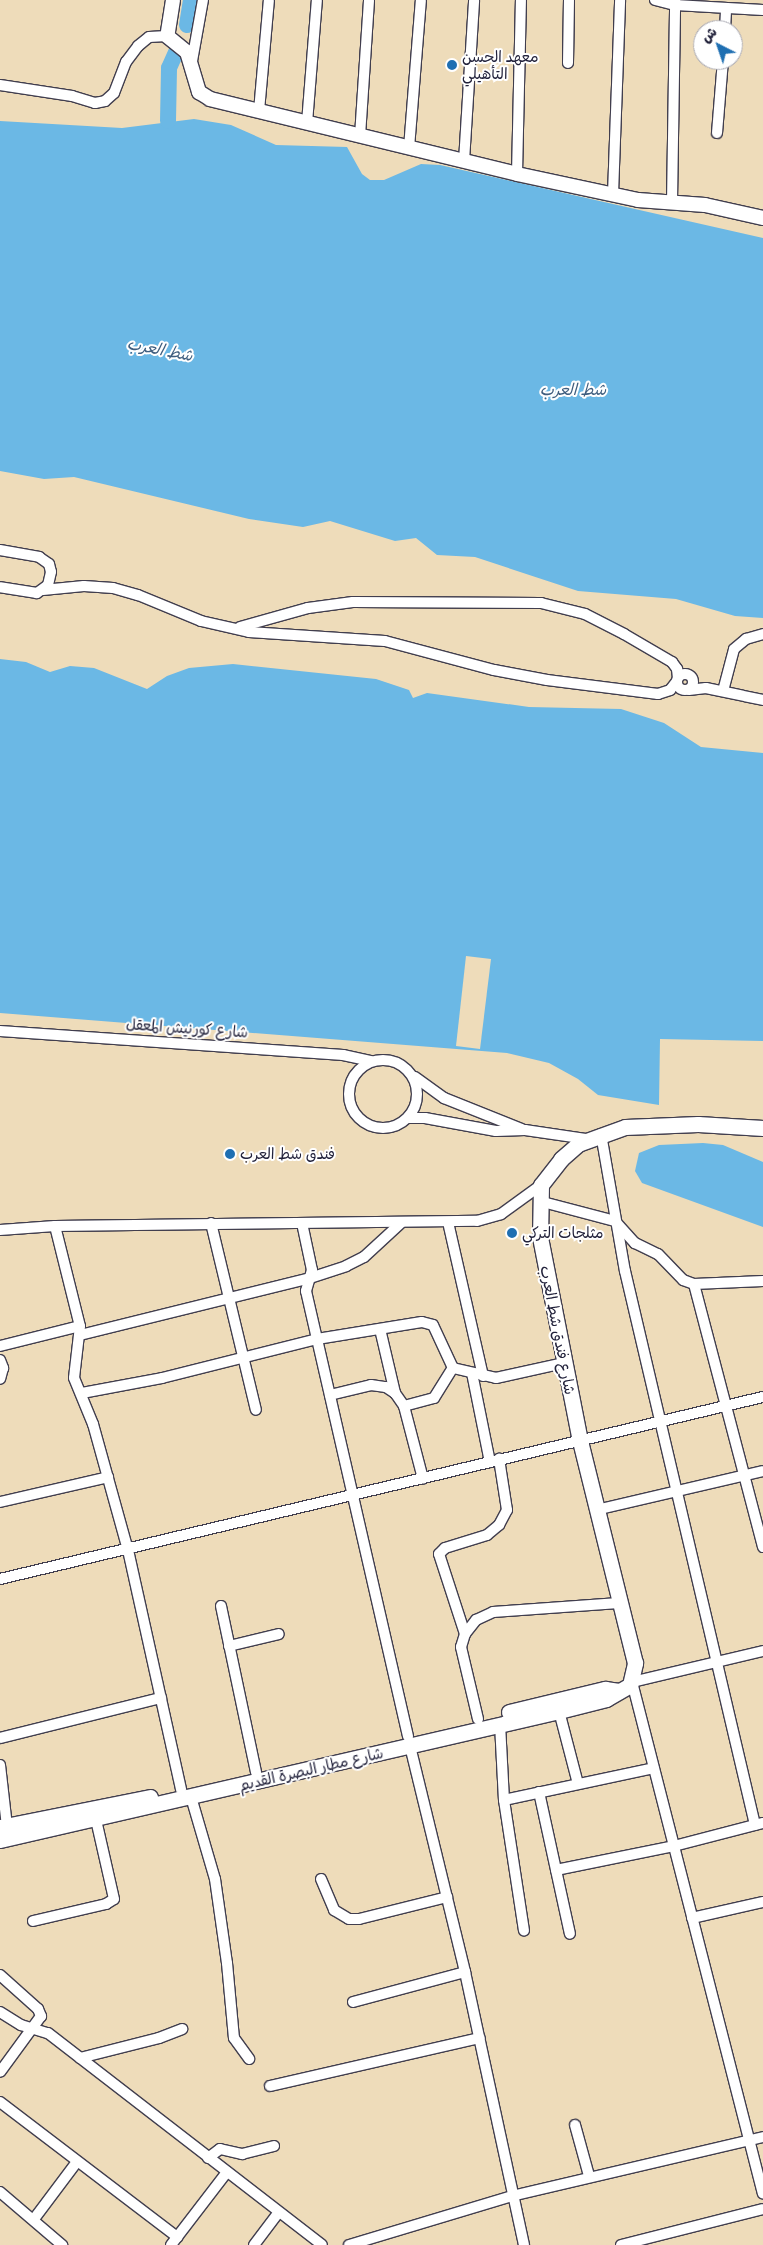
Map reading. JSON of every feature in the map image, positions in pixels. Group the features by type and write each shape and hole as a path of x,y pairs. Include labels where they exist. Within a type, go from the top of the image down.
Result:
{"main road":[{"path":"541,1185 561,1159 594,1136 624,1128 728,1124 763,1128"},
{"name":"شارع فندق شط العرب","path":"541,1185 539,1201 540,1236 580,1441 635,1663 632,1682"},
{"name":"شارع مطار البصرة القديم","path":"0,1840 96,1820 256,1772 559,1711 606,1699 632,1682"},
{"name":"شارع مطار البصرة القديم","path":"3,1827 186,1794 409,1741 478,1719 605,1689 619,1691"}],"street":[{"path":"167,36 173,0"},
{"path":"204,0 192,61 195,84 204,97 517,174 613,194 705,205 763,218"},
{"path":"258,111 269,0"},
{"path":"307,123 317,0"},
{"path":"360,136 369,0"},
{"path":"409,148 421,0"},
{"path":"464,161 474,0"},
{"path":"517,174 521,0"},
{"path":"568,63 569,0"},
{"path":"613,194 620,0"},
{"path":"655,0 763,10"},
{"path":"672,202 675,2"},
{"path":"725,20 726,8"},
{"path":"0,85 72,96 95,104 105,101 114,93 126,62 138,46 149,38 167,36 187,52 192,61"},
{"path":"718,133 722,70"},
{"path":"0,550 39,557 49,564 50,580 43,590"},
{"path":"0,587 32,593 43,590 84,586 113,588 153,600 201,621 265,635 385,641 520,676 665,694 706,688 763,700"},
{"path":"232,628 258,624 308,608 353,602 541,603 585,614 672,662 706,688"},
{"path":"723,691 734,649 746,638 763,634"},
{"path":"665,694 677,679 678,669 672,662"},
{"path":"677,679 690,675"},
{"path":"686,691 694,684 690,675"},
{"path":"677,679 686,691"},
{"name":"شارع كورنيش المعقل","path":"0,1031 343,1055 371,1061"},
{"path":"413,1075 418,1093 414,1111 400,1124 382,1128 357,1116 349,1099 351,1081 363,1066 371,1061 390,1060 406,1068 444,1098 525,1130"},
{"path":"408,1118 425,1118 496,1131 525,1130 594,1136 718,1661 759,1824 674,1846 556,1870"},
{"path":"0,1230 55,1226 211,1223 401,1224 448,1222 490,1218 512,1207 541,1185"},
{"path":"539,1201 615,1221 635,1243 658,1254 682,1280 694,1284 763,1281"},
{"path":"448,1222 483,1376"},
{"path":"211,1223 231,1297 256,1410"},
{"path":"302,1223 312,1270 306,1291 409,1741 516,2194 524,2245"},
{"path":"0,1346 231,1297 310,1278 358,1261 401,1224"},
{"path":"55,1226 80,1330 74,1370 108,1477 128,1550 161,1698 186,1794 215,1879 228,1963 234,2038 249,2059"},
{"path":"694,1284 728,1407 763,1547"},
{"path":"82,1394 244,1358 317,1339 422,1322 433,1325 453,1368"},
{"path":"380,1328 395,1394"},
{"path":"0,1360 3,1368 0,1379"},
{"path":"453,1368 496,1378 564,1363"},
{"path":"404,1406 434,1398 453,1368"},
{"path":"465,1634 439,1554 445,1548 487,1535 499,1525 507,1510 472,1373"},
{"path":"330,1395 372,1385 386,1386 395,1394 404,1406 423,1479"},
{"path":"0,1579 128,1550 353,1494 423,1479 494,1460 728,1407 763,1397"},
{"path":"596,1510 763,1471"},
{"path":"0,1502 108,1477"},
{"path":"478,1719 461,1647 465,1634 476,1620 493,1612 619,1603"},
{"path":"221,1606 256,1772"},
{"path":"229,1646 279,1634"},
{"path":"763,1651 632,1682 763,2194"},
{"path":"0,1738 161,1698"},
{"path":"559,1711 578,1784"},
{"path":"500,1724 504,1800 524,1930"},
{"path":"0,1765 3,1827"},
{"path":"504,1800 654,1768"},
{"path":"539,1792 570,1934"},
{"path":"34,1921 106,1904 114,1899 96,1820"},
{"path":"322,1879 334,1910 349,1919 359,1919 447,1897"},
{"path":"692,1918 763,1902"},
{"path":"353,2002 465,1972"},
{"path":"0,1974 40,2012 33,2029 0,2072"},
{"path":"0,2012 33,2029 46,2031 322,2245"},
{"path":"80,2058 159,2038 182,2028"},
{"path":"270,2086 480,2038"},
{"path":"0,2102 174,2241 227,2172"},
{"path":"574,2125 589,2176"},
{"path":"349,2245 516,2194 763,2137"},
{"path":"208,2158 220,2149 242,2154 274,2146"},
{"path":"34,2219 76,2163"},
{"path":"0,2192 34,2219 62,2245"},
{"path":"621,2245 763,2209"},
{"path":"254,2245 279,2212"},
{"path":"45,2245 52,2236"}],"water":[{"name":"شط العرب","path":"194,119 231,125 276,145 347,147 362,174 370,180 384,180 421,164 440,165 763,238 763,618 735,616 676,599 578,591 475,557 437,555 416,538 395,541 330,521 303,527 249,519 74,477 44,479 0,471 0,121 122,128"},
{"path":"0,659 26,662 50,672 70,666 94,668 147,689 167,676 189,668 233,664 376,679 409,690 413,698 427,693 529,707 621,709 664,723 701,747 763,753 763,1041 660,1039 659,1105 598,1095 578,1079 549,1063 507,1053 0,1013"},
{"path":"703,1143 723,1145 763,1162 763,1227 642,1183 635,1171 639,1153 659,1145"}],"pier":[{"path":"466,956 491,959 480,1049 456,1046"}],"waterway":[{"path":"187,25 191,0"},
{"path":"168,121 169,68 176,52"}],"place":[{"name":"معهد الحسن التأهيلي","path":"452,65"},
{"name":"فندق شط العرب","path":"230,1154"},
{"name":"مثلجات التركي","path":"512,1233"}]}
